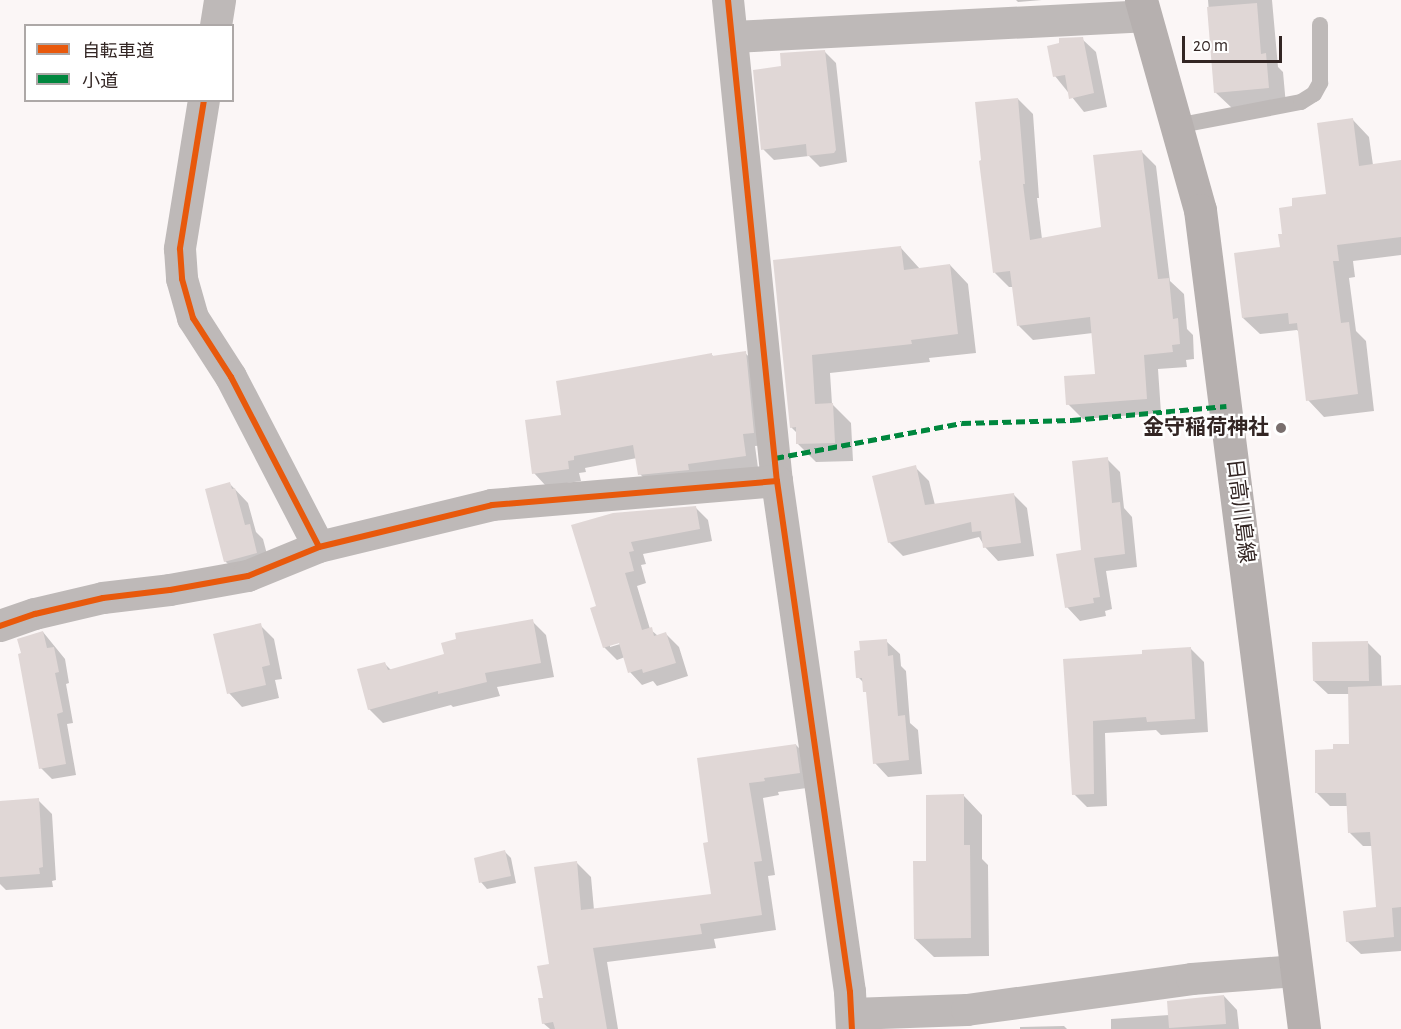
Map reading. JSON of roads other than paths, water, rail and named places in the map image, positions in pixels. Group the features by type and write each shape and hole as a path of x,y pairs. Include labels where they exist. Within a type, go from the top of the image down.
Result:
{"main road":[{"name":"日高川島線","path":"1143,8 1200,210 1304,1029"}],"street":[{"path":"216,24 220,0"},
{"path":"728,0 777,481 852,1022 967,1010 1192,980 1297,971"},
{"path":"733,37 1143,8"},
{"path":"204,102 180,249 182,279 193,318 231,377 319,547"},
{"path":"0,626 35,614 104,598 170,590 248,576 319,547 492,506 777,481"}],"lane":[{"path":"1176,126 1301,102 1314,94 1320,83 1320,25"}],"place":[{"name":"金守稲荷神社","path":"1281,428"}]}
